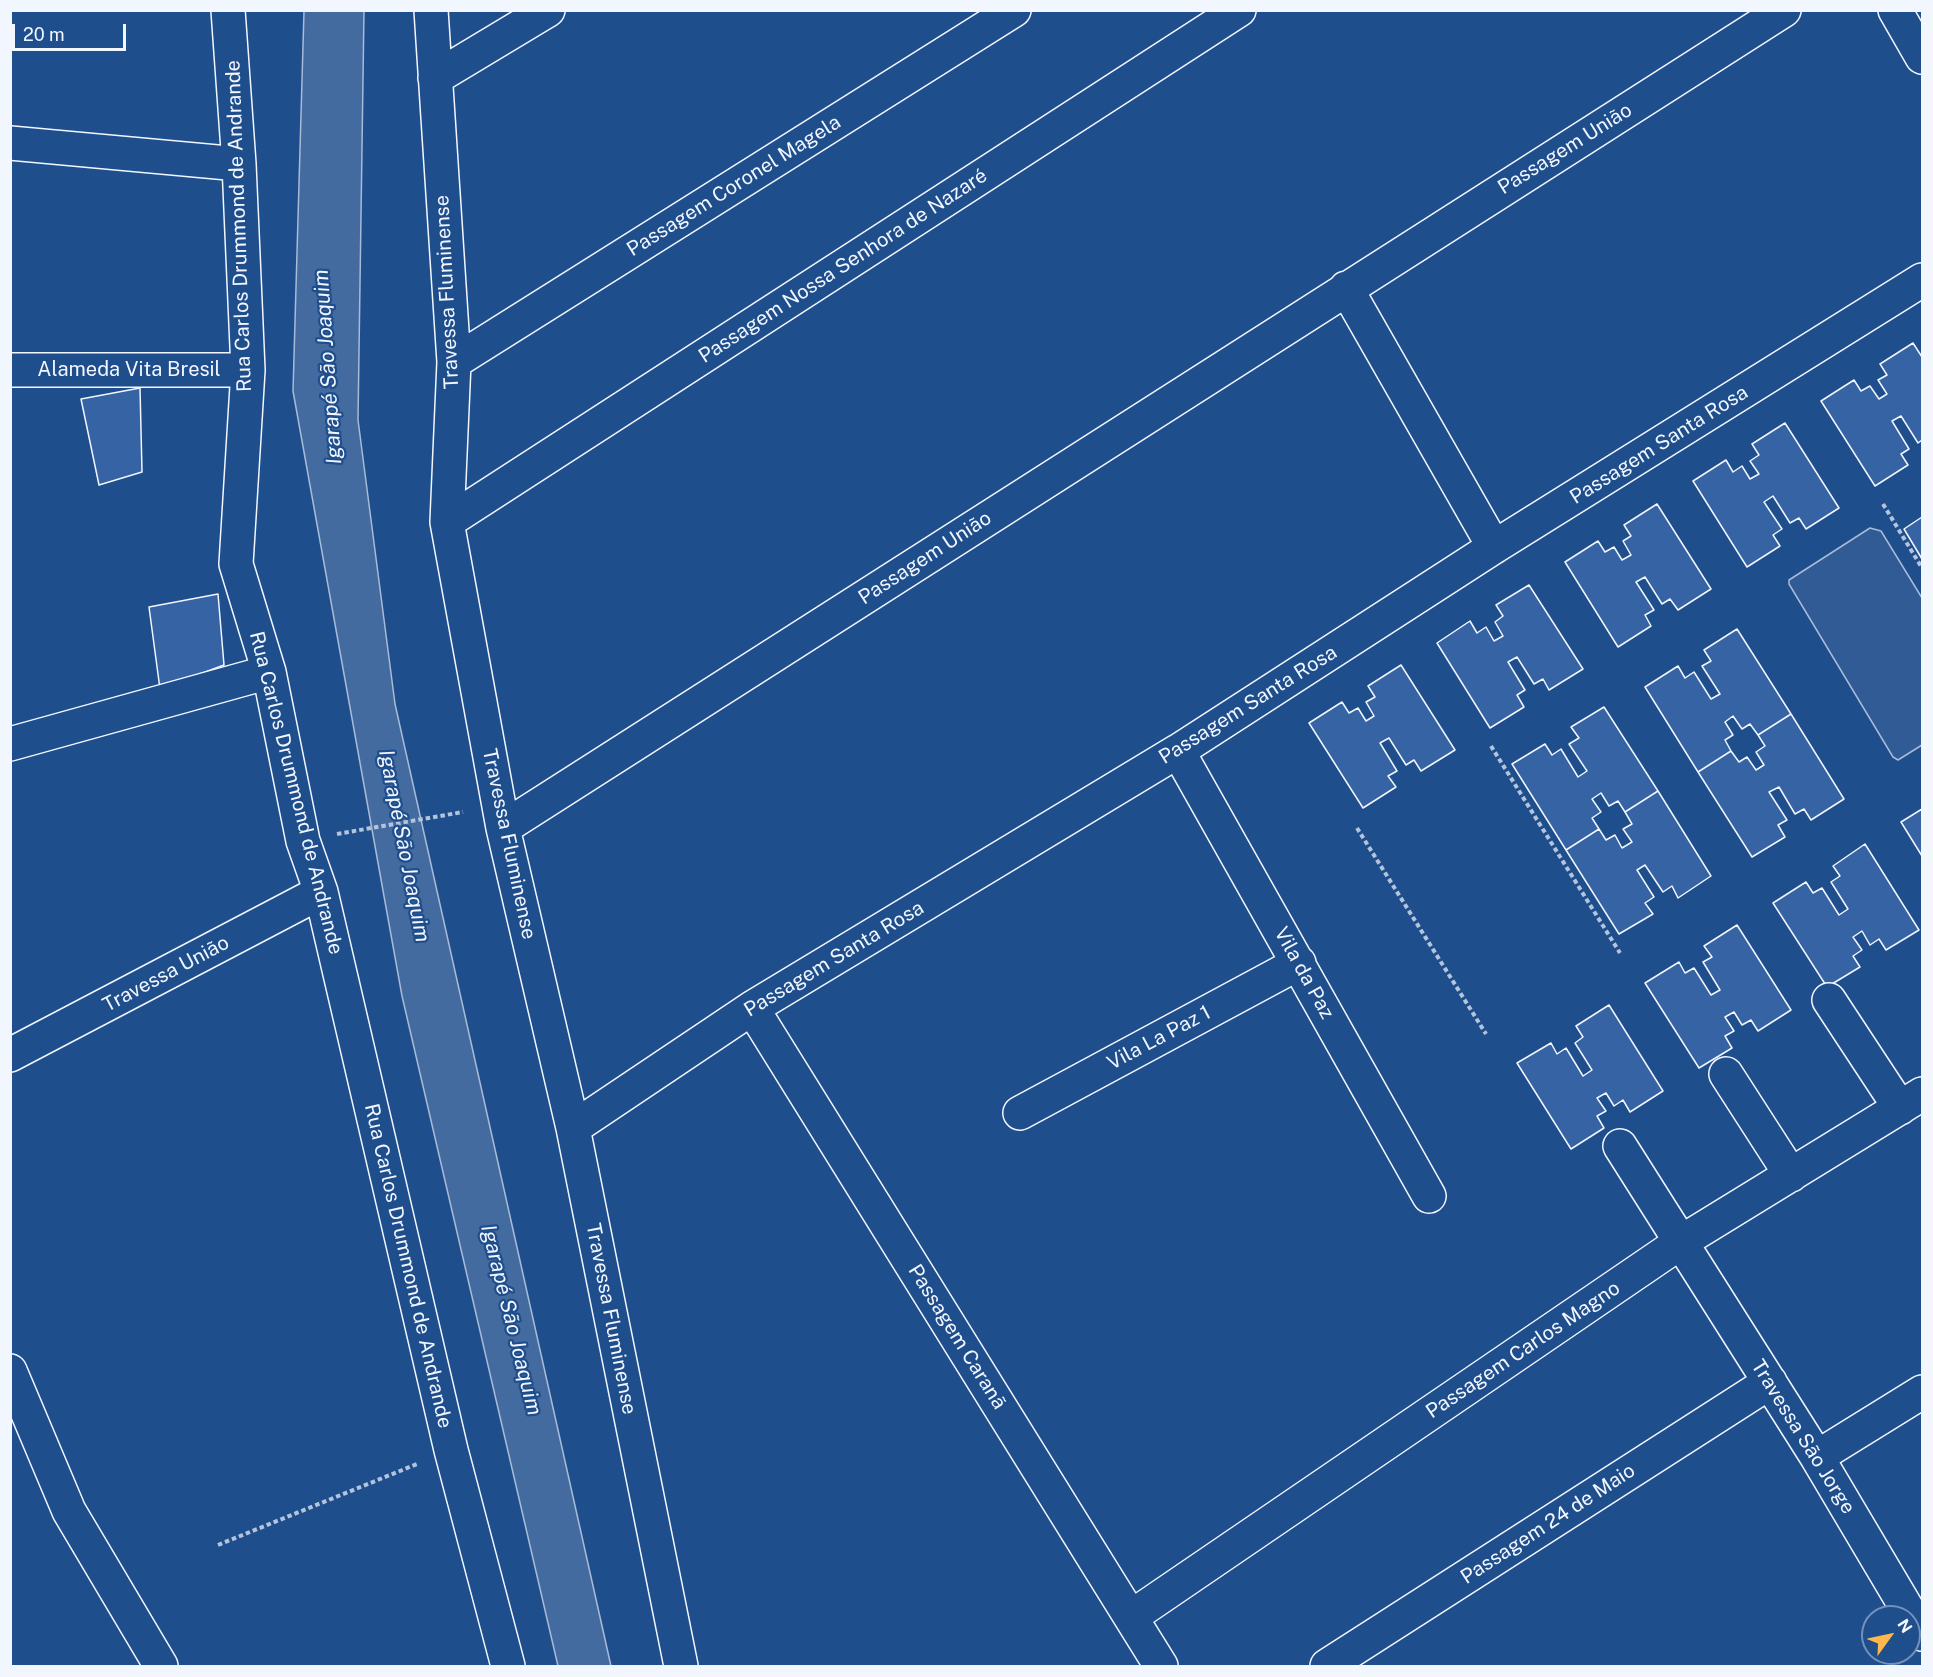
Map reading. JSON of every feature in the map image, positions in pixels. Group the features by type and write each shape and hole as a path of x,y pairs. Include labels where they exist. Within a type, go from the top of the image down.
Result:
{"street":[{"name":"Rua Carlos Drummond de Andrande","path":"228,10 239,164 248,370 236,564 269,672 303,841 321,892 451,1450 508,1666"},
{"name":"Travessa Fluminense","path":"431,10 454,362 447,522 501,817 573,1128 681,1666"},
{"path":"435,78 548,10"},
{"name":"Passagem Coronel Magela","path":"454,362 1014,10"},
{"name":"Passagem Nossa Senhora de Nazaré","path":"447,522 1239,10"},
{"name":"Passagem União","path":"501,817 1346,288 1784,10"},
{"path":"1895,10 1923,57"},
{"path":"10,144 239,164"},
{"name":"Passagem Santa Rosa","path":"573,1128 752,1008 1178,751 1494,547 1923,280"},
{"path":"1346,288 1494,547"},
{"name":"Alameda Vita Bresil","path":"10,370 248,370"},
{"path":"10,744 269,672"},
{"name":"Vila da Paz","path":"1178,751 1429,1196"},
{"name":"Travessa União","path":"10,1054 321,892"},
{"name":"Vila La Paz 1","path":"1020,1113 1299,963"},
{"path":"1829,1000 1911,1101"},
{"name":"Passagem Caranã","path":"752,1008 1161,1666"},
{"path":"1726,1074 1791,1175"},
{"name":"Passagem Carlos Magno","path":"1131,1617 1681,1242 1911,1101"},
{"name":"Travessa São Jorge","path":"1620,1146 1817,1457 1923,1634"},
{"path":"10,1371 69,1511 161,1666"},
{"name":"Passagem 24 de Maio","path":"1327,1666 1770,1382"},
{"path":"1817,1457 1923,1392"}],"path":[{"path":"1883,504 1923,568"},
{"path":"1491,746 1620,953"},
{"path":"303,841 501,817"},
{"path":"1357,828 1486,1034"},
{"path":"219,1545 451,1450"}],"shaded area":[{"path":"1870,528 1881,531 1922,598 1922,745 1898,760 1893,757 1789,584 1789,580"}],"water":[{"name":"Igarapé São Joaquim","path":"304,11 364,11 358,420 395,704 611,1666 558,1666 402,996 293,391"}],"building":[{"path":"1913,343 1922,357 1922,440 1918,443 1901,416 1892,421 1909,449 1901,454 1908,465 1875,486 1821,401 1854,380 1861,391 1870,386 1879,399 1887,394 1878,380 1887,375 1880,364"},
{"path":"140,388 142,472 99,485 81,399"},
{"path":"1785,423 1839,508 1806,529 1799,518 1790,523 1773,496 1764,502 1782,529 1773,535 1780,546 1747,567 1693,481 1726,460 1733,472 1742,466 1750,479 1759,474 1750,461 1759,455 1752,444"},
{"path":"1657,504 1711,589 1678,610 1670,599 1662,604 1645,577 1636,582 1654,610 1645,615 1651,626 1618,647 1565,562 1598,541 1605,552 1614,547 1622,560 1631,555 1623,541 1631,536 1624,525"},
{"path":"1922,517 1922,559 1904,529"},
{"path":"1529,585 1583,669 1549,690 1543,679 1534,684 1517,657 1508,662 1525,690 1517,695 1524,707 1490,728 1437,643 1470,621 1477,633 1486,627 1494,641 1503,636 1495,622 1503,616 1496,605"},
{"path":"218,594 224,665 160,689 149,607"},
{"path":"1737,629 1791,714 1758,735 1750,724 1742,729 1733,716 1725,722 1733,735 1725,740 1731,751 1698,772 1645,687 1678,666 1685,678 1694,672 1711,699 1720,694 1702,666 1711,661 1704,650"},
{"path":"1401,665 1455,750 1421,771 1414,760 1406,765 1389,738 1380,743 1397,771 1388,776 1396,787 1363,808 1309,723 1342,702 1349,713 1358,708 1366,721 1374,716 1366,702 1375,697 1368,686"},
{"path":"1604,707 1658,791 1625,812 1618,801 1609,806 1601,793 1592,799 1601,812 1592,818 1599,829 1566,850 1512,764 1545,744 1552,755 1561,749 1578,777 1587,771 1569,744 1579,738 1571,727"},
{"path":"1791,714 1844,799 1811,820 1804,809 1795,814 1779,787 1769,792 1787,820 1778,825 1785,837 1752,857 1698,772 1731,751 1739,762 1747,757 1756,770 1764,765 1756,752 1765,746 1758,735"},
{"path":"1658,791 1711,876 1678,898 1672,886 1663,892 1645,865 1637,870 1654,897 1645,903 1653,914 1619,934 1566,850 1599,829 1606,840 1615,835 1622,848 1632,842 1623,829 1632,824 1625,812"},
{"path":"1922,809 1922,856 1901,822"},
{"path":"1865,844 1919,930 1886,950 1879,939 1870,945 1862,931 1853,937 1862,950 1853,956 1860,967 1827,987 1773,903 1806,882 1813,893 1822,888 1839,915 1848,909 1831,882 1840,876 1833,866"},
{"path":"1737,925 1791,1010 1758,1031 1751,1020 1742,1025 1734,1012 1725,1017 1734,1031 1725,1036 1732,1048 1699,1068 1645,983 1679,962 1685,973 1694,968 1711,995 1720,990 1703,962 1712,957 1704,946"},
{"path":"1609,1005 1663,1091 1630,1112 1623,1100 1614,1106 1606,1093 1597,1098 1606,1111 1597,1116 1604,1128 1571,1149 1517,1063 1551,1043 1557,1054 1566,1048 1583,1076 1592,1070 1575,1043 1583,1037 1576,1026"}]}
